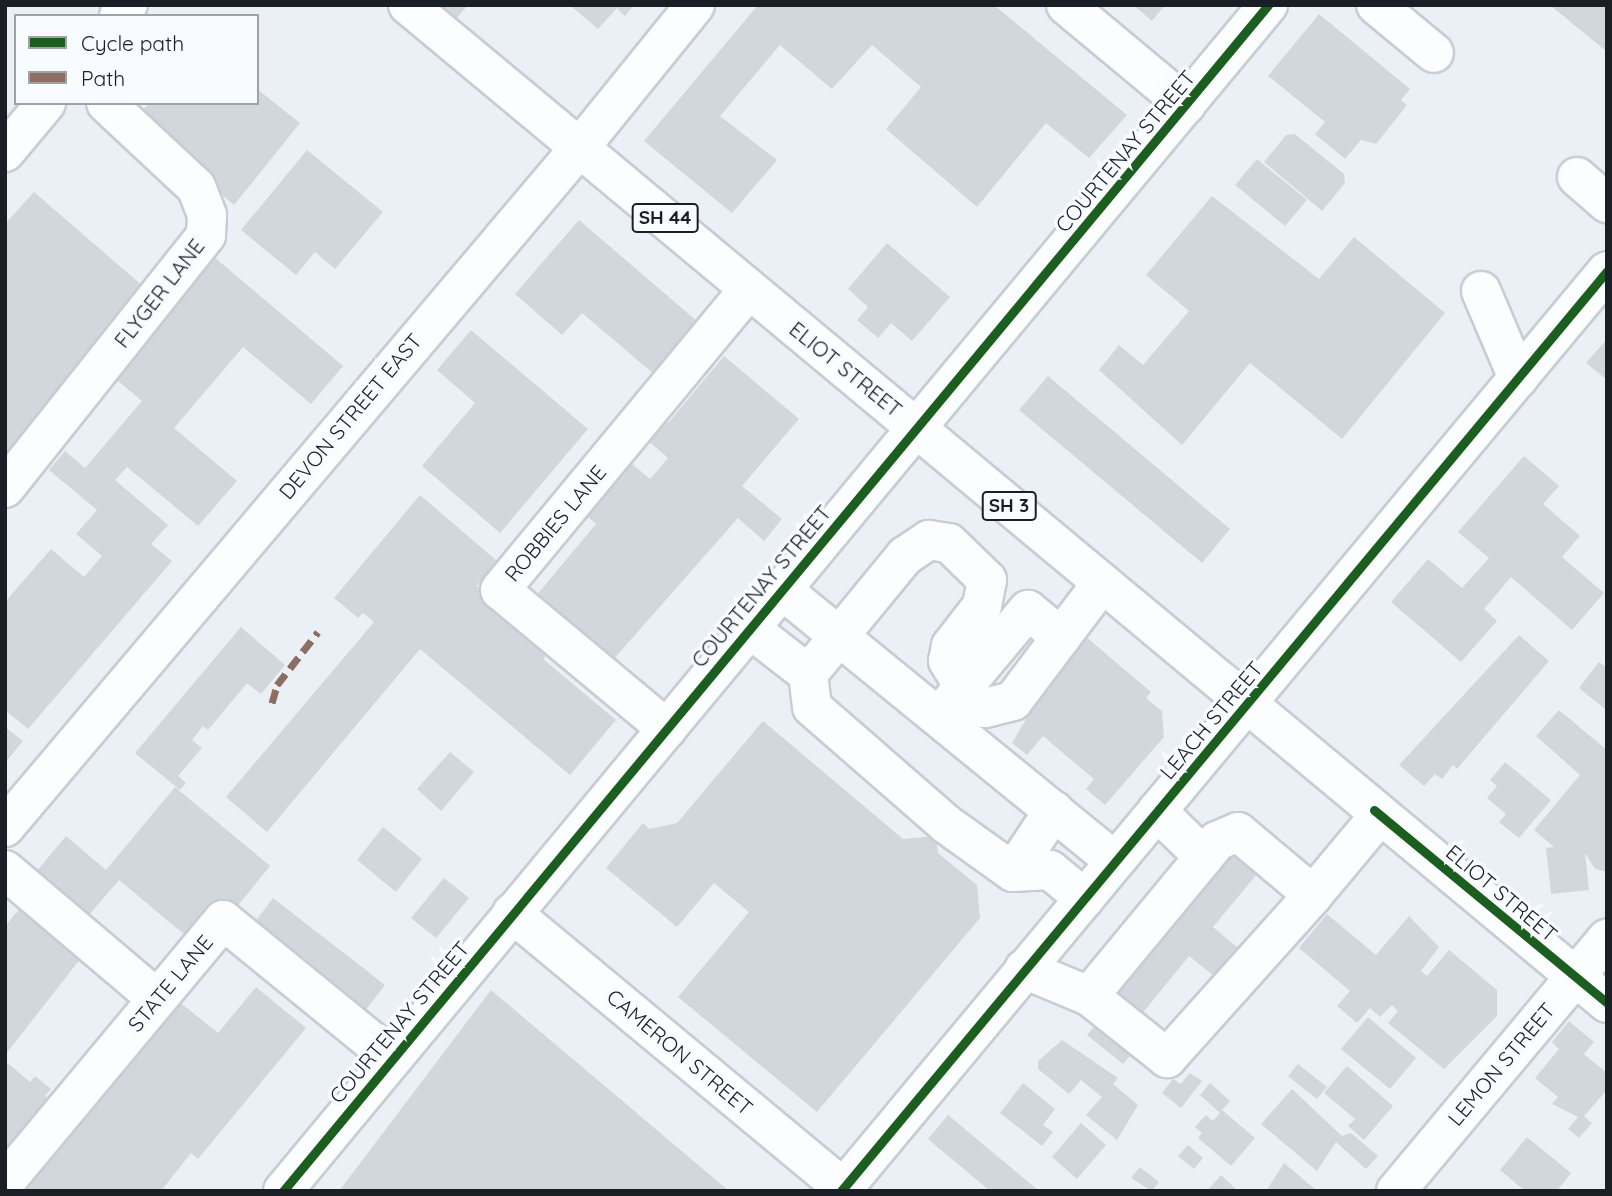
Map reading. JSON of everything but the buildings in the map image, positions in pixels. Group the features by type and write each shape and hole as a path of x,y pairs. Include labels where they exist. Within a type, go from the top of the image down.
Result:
{"main road":[{"name":"ELIOT STREET","path":"408,5 581,146 748,290 917,427 1607,1003"},
{"name":"DEVON STREET EAST","path":"5,827 581,146 695,5"},
{"path":"1066,5 1186,105"},
{"name":"COURTENAY STREET","path":"283,1191 1268,5"},
{"path":"1376,5 1434,53"},
{"path":"5,152 44,105"},
{"name":"FLYGER LANE","path":"5,488 206,235 207,215 196,187 108,105"},
{"path":"1577,177 1607,203"},
{"name":"LEACH STREET","path":"844,1190 1024,969 1607,271"},
{"name":"ROBBIES LANE","path":"667,729 500,590 748,290"},
{"path":"1481,291 1518,378"},
{"path":"808,674 905,556 937,538 987,580 982,606 951,646 948,661 963,688"},
{"path":"938,718 1028,610 1061,637 1102,583"},
{"path":"781,589 837,638 1054,810 1114,861"},
{"path":"749,628 808,674 812,707 946,824 1013,872 1050,870 1084,899"},
{"path":"1013,872 1054,810"},
{"path":"1157,811 1204,857"},
{"path":"1024,969 1088,996 1167,1058 1313,895 1380,815"},
{"path":"1088,996 1217,841 1238,832 1313,895"},
{"path":"5,870 156,998"},
{"name":"CAMERON STREET","path":"512,913 844,1190"},
{"name":"STATE LANE","path":"5,1182 223,920 392,1058"},
{"name":"LEMON STREET","path":"1395,1191 1607,939"}],"marked path":[{"path":"272,703 277,685 318,632"}],"cycle path":[{"path":"283,1191 1268,5"},
{"path":"841,1191 1607,271"},
{"path":"1374,810 1607,1003"}]}
